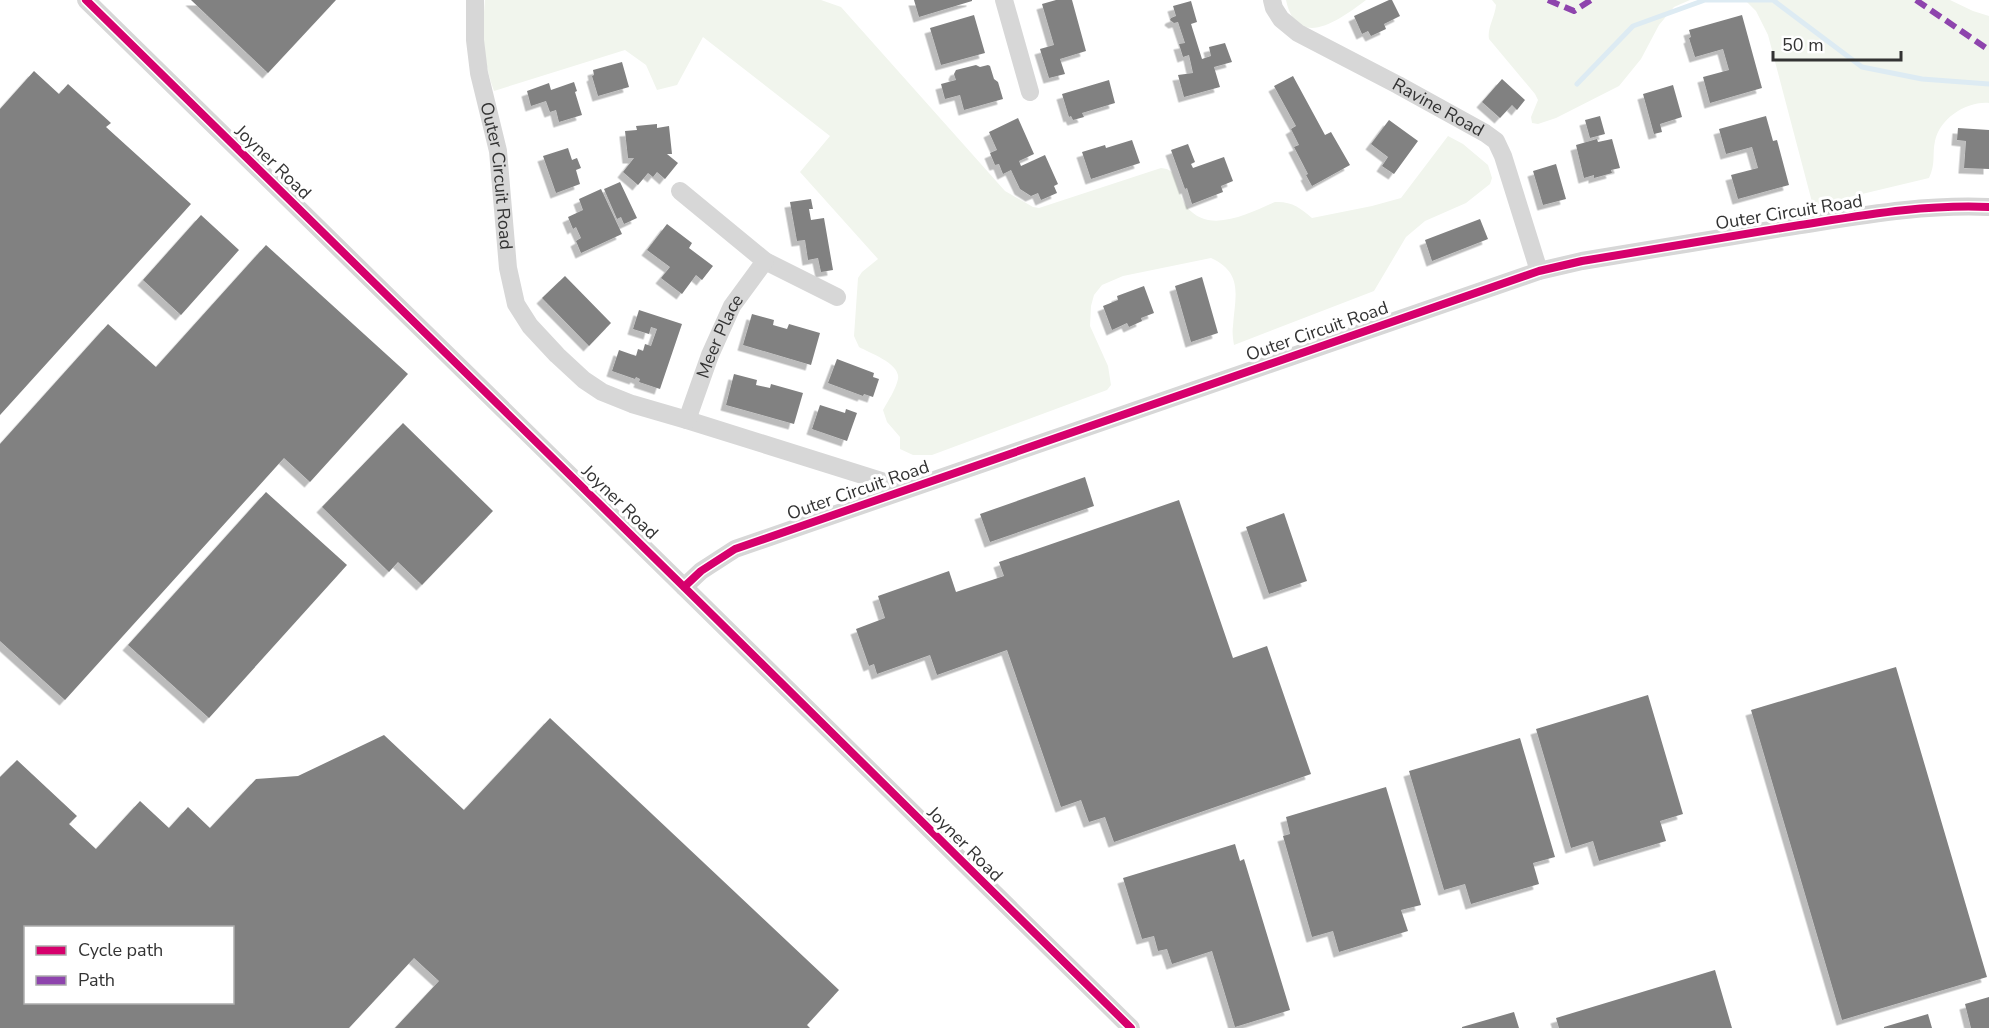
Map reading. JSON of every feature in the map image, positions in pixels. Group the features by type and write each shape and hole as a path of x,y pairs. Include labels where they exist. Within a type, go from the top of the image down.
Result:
{"street":[{"name":"Joyner Road","path":"86,0 1131,1028"},
{"name":"Outer Circuit Road","path":"475,0 475,40 479,73 498,152 508,268 516,304 530,326 557,356 584,380 602,392 632,405 907,489"},
{"path":"1004,0 1030,92"},
{"name":"Ravine Road","path":"1272,0 1281,19 1298,33 1398,85 1496,141 1503,156 1539,271"},
{"path":"680,191 765,261 837,297"},
{"name":"Outer Circuit Road","path":"684,586 701,571 735,549 1539,271 1582,261 1860,215 1955,205 1989,207"},
{"name":"Meer Place","path":"687,420 710,355 732,306 765,261"}],"shaded area":[{"path":"485,0 821,0 841,7 1005,191 1033,207 1039,208 1161,168 1172,172 1187,207 1196,215 1207,220 1218,221 1242,216 1275,202 1295,206 1312,218 1401,198 1448,136 1463,144 1488,165 1492,178 1490,184 1466,203 1425,221 1406,237 1374,291 1234,345 1236,296 1233,278 1222,264 1211,258 1123,276 1102,285 1094,295 1090,326 1108,366 1111,385 1107,390 932,455 913,455 900,449 900,437 887,422 883,410 896,387 898,374 890,364 859,347 854,336 858,278 878,259 800,172 830,136 703,37 677,85 657,90 646,65 625,50 494,91 484,46"},
{"path":"1286,0 1366,0 1333,22 1321,27 1310,28 1300,25 1292,16"},
{"path":"1492,0 1690,0 1674,7 1659,25 1641,59 1619,86 1556,118 1538,124 1532,123 1531,117 1538,100 1535,94 1489,39 1496,5"},
{"path":"1745,0 1950,0 1989,16 1989,103 1964,108 1948,118 1942,125 1935,141 1929,178 1816,205 1812,202 1768,35 1756,11"}],"building":[{"path":"191,0 336,0 268,73"},
{"path":"914,0 972,0 972,1 919,17"},
{"path":"1056,0 1072,0 1086,51 1060,59 1065,74 1049,78 1040,49 1054,45 1042,4"},
{"path":"1392,0 1400,16 1384,24 1386,29 1371,36 1368,31 1362,34 1354,16"},
{"path":"1191,1 1197,22 1191,24 1202,59 1211,56 1209,47 1225,43 1232,62 1214,67 1220,87 1184,97 1178,75 1193,73 1189,55 1183,57 1179,44 1185,43 1178,22 1174,23 1170,20 1176,16 1173,6"},
{"path":"974,15 985,53 941,65 930,28"},
{"path":"1742,15 1762,88 1710,103 1703,77 1729,70 1723,49 1695,57 1689,30"},
{"path":"622,62 629,87 598,96 592,76 594,75 593,70"},
{"path":"976,65 990,66 1003,99 964,110 960,95 945,99 941,84 956,80 954,74 956,70"},
{"path":"34,71 59,94 68,84 111,123 106,127 191,204 0,415 0,109"},
{"path":"1293,76 1325,135 1331,132 1350,165 1312,186 1294,147 1299,145 1291,129 1296,126 1274,86"},
{"path":"1502,79 1525,100 1517,110 1512,105 1500,118 1482,102"},
{"path":"1109,80 1115,103 1082,113 1084,117 1073,120 1071,116 1069,117 1062,94"},
{"path":"574,82 582,115 559,122 556,110 550,112 546,101 531,106 527,91 549,83 551,90"},
{"path":"1673,85 1682,117 1660,124 1662,132 1654,134 1643,94"},
{"path":"1600,116 1605,134 1590,138 1585,120"},
{"path":"1766,116 1773,141 1777,140 1789,185 1738,199 1731,175 1758,168 1752,147 1726,154 1719,129"},
{"path":"1018,118 1034,154 1019,161 1021,166 1045,155 1058,184 1054,186 1057,193 1041,200 1038,193 1031,196 1020,189 1011,170 1003,174 999,164 995,165 990,153 997,150 989,132"},
{"path":"1389,120 1418,141 1394,174 1382,166 1388,157 1371,144"},
{"path":"657,124 657,128 669,126 672,154 667,154 678,163 665,179 657,172 653,177 648,173 638,185 623,172 634,158 628,158 625,131 637,130 636,126"},
{"path":"1958,128 1989,130 1989,169 1964,168 1966,141 1957,140"},
{"path":"1597,139 1598,142 1612,139 1620,168 1594,178 1594,175 1584,178 1576,145"},
{"path":"1132,140 1140,163 1091,179 1082,152"},
{"path":"1188,144 1195,162 1191,164 1193,168 1224,157 1233,181 1221,186 1223,192 1192,204 1171,150"},
{"path":"568,148 572,160 577,158 581,168 576,170 580,184 556,193 543,156"},
{"path":"1556,164 1566,199 1543,205 1533,171"},
{"path":"620,182 637,218 624,224 621,217 617,219 604,189"},
{"path":"601,189 622,234 581,253 576,241 581,238 576,227 573,229 568,217 583,210 579,199"},
{"path":"811,199 813,209 809,209 811,220 824,218 833,270 821,272 818,258 808,260 805,240 797,241 790,202"},
{"path":"201,215 239,250 181,315 143,280"},
{"path":"1480,219 1488,239 1432,261 1425,240"},
{"path":"667,224 692,243 689,248 713,266 702,280 696,275 682,294 661,278 670,267 647,250"},
{"path":"266,245 408,374 310,482 284,458 65,700 0,641 0,444 108,324 156,367"},
{"path":"565,276 611,323 589,346 542,298"},
{"path":"1202,277 1218,333 1191,342 1175,286"},
{"path":"1144,286 1154,313 1141,318 1142,321 1129,327 1127,323 1112,330 1103,306 1118,300 1117,296"},
{"path":"639,310 682,324 660,389 639,382 640,379 636,377 635,379 612,371 619,350 636,356 638,349 643,351 645,344 651,346 657,329 651,327 649,334 633,329"},
{"path":"752,314 774,320 773,325 787,329 789,324 820,333 811,365 743,345"},
{"path":"837,359 874,373 873,377 879,379 873,397 864,394 863,396 828,383"},
{"path":"734,374 757,380 756,385 770,388 771,384 803,393 794,424 726,405"},
{"path":"820,405 845,413 846,409 857,413 847,441 812,429"},
{"path":"403,423 493,511 422,585 398,562 389,572 322,507"},
{"path":"1085,477 1094,506 990,542 980,514"},
{"path":"266,492 347,565 209,718 128,645"},
{"path":"1179,500 1233,658 1267,646 1311,774 1114,842 1105,817 1089,822 1081,800 1061,807 1007,650 937,675 930,655 877,674 874,664 869,666 856,629 885,618 878,596 949,571 956,592 1004,576 999,562"},
{"path":"1284,513 1307,581 1269,594 1246,527"},
{"path":"1896,667 1987,977 1842,1020 1751,710"},
{"path":"1648,695 1683,814 1660,821 1666,841 1599,861 1593,841 1571,848 1536,729"},
{"path":"550,718 839,990 807,1025 810,1028 395,1028 439,981 414,958 349,1028 0,1028 0,777 17,760 77,816 69,824 96,849 140,801 169,828 188,807 210,828 256,779 298,776 384,735 464,810"},
{"path":"1520,738 1555,857 1533,863 1539,884 1471,904 1465,884 1444,890 1409,771"},
{"path":"1386,787 1421,905 1401,910 1408,931 1339,952 1333,931 1312,937 1283,836 1290,834 1286,817"},
{"path":"1235,844 1240,861 1244,859 1290,1010 1235,1027 1212,951 1172,964 1167,949 1158,951 1154,936 1142,939 1123,878"},
{"path":"1715,970 1732,1028 1559,1028 1556,1018"},
{"path":"1989,997 1989,1028 1971,1028 1965,1004"},
{"path":"1514,1012 1519,1028 1462,1028 1462,1027"},
{"path":"1928,1014 1932,1028 1884,1028 1884,1027"}],"waterway":[{"path":"1577,84 1633,26 1705,0 1773,0 1862,67 1922,79 1989,84"}],"marked path":[{"path":"1548,0 1574,11 1591,0"},
{"path":"1916,0 1989,50"}],"cycle path":[{"path":"86,0 1131,1028"},
{"path":"684,587 701,571 735,549 1539,271 1582,261 1867,215 1940,207 1989,207"}]}
